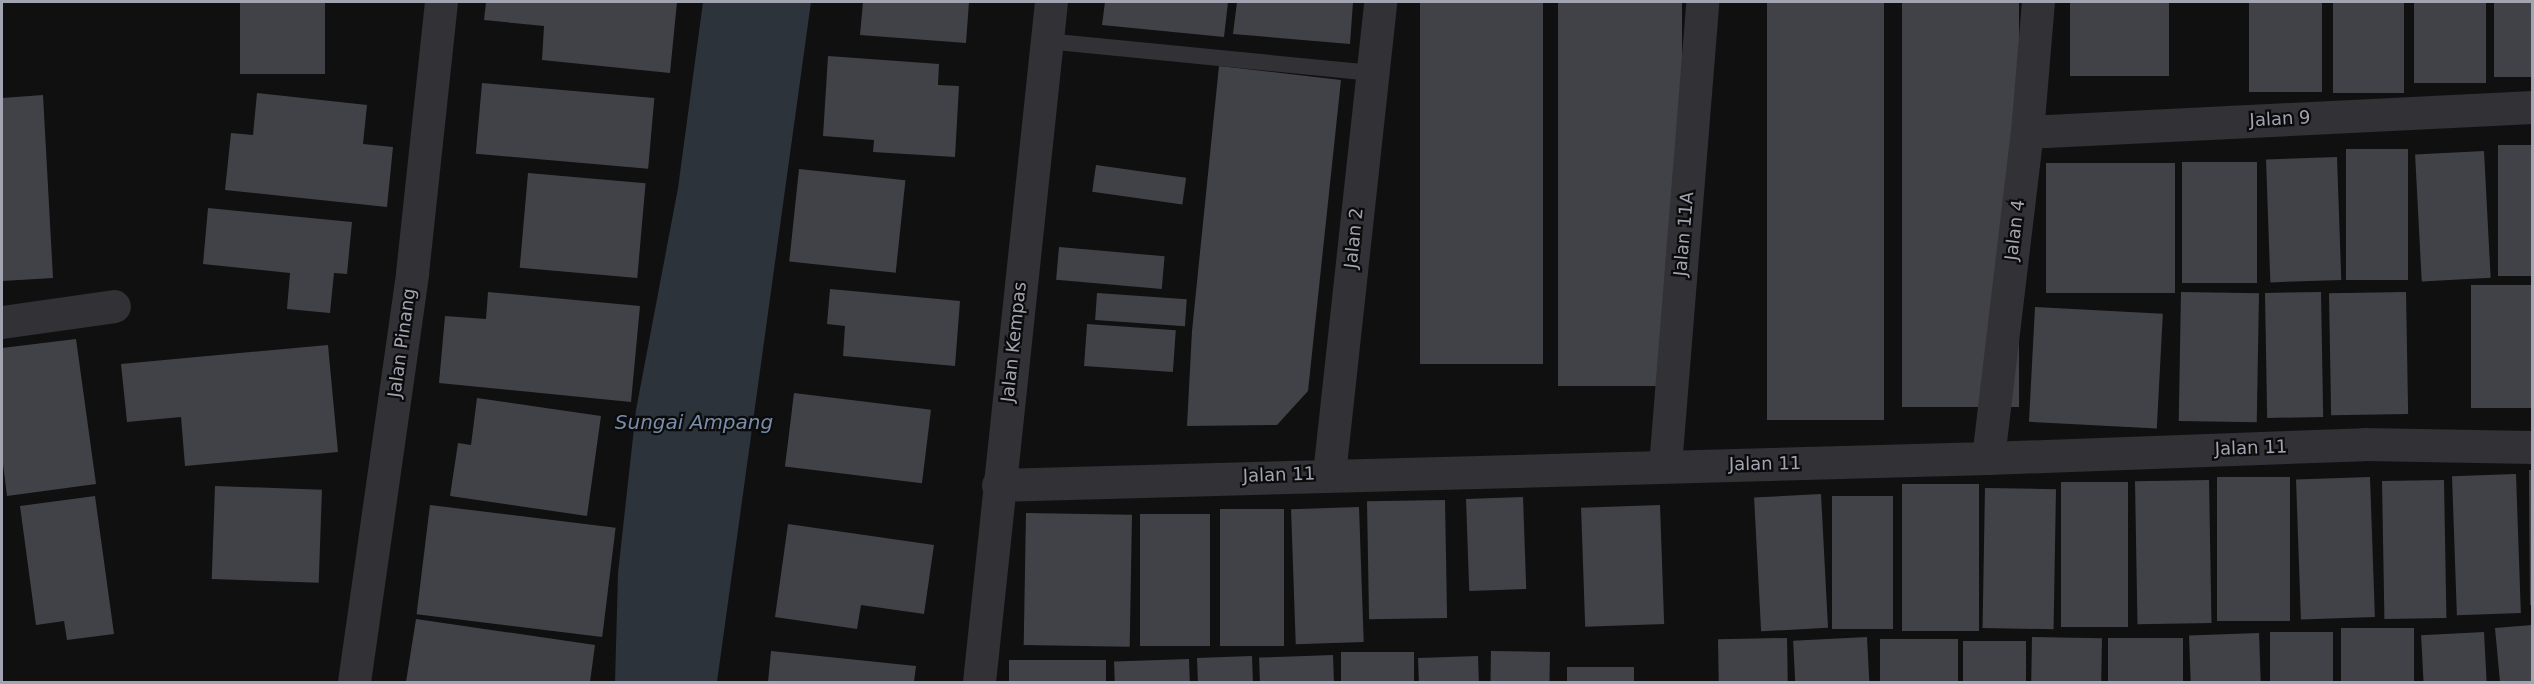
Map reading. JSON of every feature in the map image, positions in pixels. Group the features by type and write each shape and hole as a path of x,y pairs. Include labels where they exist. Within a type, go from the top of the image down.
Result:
{"street":[{"name":"Jalan Pinang","path":"354,682 412,273 441,2"},
{"name":"Jalan Kempas","path":"979,682 998,485 1051,2"},
{"name":"Jalan 2","path":"1329,474 1380,2"},
{"name":"Jalan 11A","path":"1665,466 1702,2"},
{"name":"Jalan 4","path":"1988,458 2027,132 2038,2"},
{"name":"Jalan 9","path":"2027,132 2532,107"},
{"path":"2,322 114,306"},
{"name":"Jalan 11","path":"998,485 1329,474 1988,458 2364,444 2532,447"}],"lane":[{"path":"1046,40 1372,73"}],"water":[{"name":"Sungai Ampang","path":"703,2 811,2 717,682 615,682 618,573 636,410 678,188"}],"building":[{"path":"240,2 325,2 325,74 240,74"},
{"path":"486,2 677,2 670,73 542,60 544,26 484,20"},
{"path":"863,2 969,2 966,43 860,35"},
{"path":"1105,2 1228,2 1224,37 1102,25"},
{"path":"1237,2 1353,2 1350,44 1233,34"},
{"path":"1420,2 1543,2 1543,364 1420,364"},
{"path":"1558,2 1682,2 1682,386 1558,386"},
{"path":"1767,2 1884,2 1884,420 1767,420"},
{"path":"1902,2 2019,2 2019,407 1902,407"},
{"path":"2070,2 2169,2 2169,76 2070,76"},
{"path":"2249,2 2322,2 2322,92 2249,92"},
{"path":"2333,2 2404,2 2404,93 2333,93"},
{"path":"2414,2 2486,2 2486,83 2414,83"},
{"path":"2494,2 2532,2 2532,77 2494,77"},
{"path":"828,56 939,64 938,85 959,86 955,157 873,152 874,140 823,136"},
{"path":"1219,66 1341,80 1308,391 1277,425 1187,426 1192,331"},
{"path":"482,83 654,98 648,169 476,154"},
{"path":"257,93 367,105 363,144 393,147 387,207 225,190 231,133 253,135"},
{"path":"43,95 53,278 2,281 2,98"},
{"path":"2498,145 2532,145 2532,276 2498,276"},
{"path":"2346,149 2408,149 2408,280 2346,280"},
{"path":"2484,151 2491,278 2422,281 2415,155"},
{"path":"2337,157 2341,280 2270,282 2266,159"},
{"path":"2182,162 2257,162 2257,283 2182,283"},
{"path":"2046,163 2175,163 2175,293 2046,293"},
{"path":"1096,165 1186,178 1182,204 1092,192"},
{"path":"799,169 905,180 896,273 789,261"},
{"path":"528,173 646,183 637,278 520,268"},
{"path":"208,208 352,222 347,274 334,273 330,313 287,309 290,273 203,264"},
{"path":"1059,247 1165,256 1162,289 1056,280"},
{"path":"2471,285 2532,285 2532,408 2471,408"},
{"path":"830,289 960,301 955,366 843,356 845,326 827,324"},
{"path":"488,292 640,306 631,402 439,383 445,316 486,319"},
{"path":"2181,292 2259,293 2257,422 2179,421"},
{"path":"2321,292 2323,417 2267,418 2265,293"},
{"path":"2406,292 2408,414 2331,415 2329,293"},
{"path":"1097,293 1187,299 1185,326 1095,320"},
{"path":"2035,307 2163,314 2157,429 2029,422"},
{"path":"1087,324 1176,330 1173,372 1084,366"},
{"path":"76,339 96,484 7,496 2,456 2,348"},
{"path":"328,345 338,452 185,466 181,417 127,422 121,364"},
{"path":"794,393 931,410 922,483 785,466"},
{"path":"477,398 601,416 587,516 450,496 458,443 471,445"},
{"path":"2529,470 2532,470 2532,605 2530,605"},
{"path":"2516,474 2521,613 2457,615 2452,476"},
{"path":"2217,477 2290,477 2290,621 2217,621"},
{"path":"2370,477 2375,617 2301,619 2296,480"},
{"path":"2209,480 2211,623 2138,624 2135,481"},
{"path":"2444,480 2446,618 2384,619 2382,481"},
{"path":"2061,482 2128,482 2128,627 2061,627"},
{"path":"1902,484 1979,484 1979,631 1902,631"},
{"path":"215,486 322,490 319,583 212,579"},
{"path":"1985,488 2056,489 2054,629 1983,628"},
{"path":"1821,494 1828,628 1761,631 1754,498"},
{"path":"95,496 114,634 67,640 64,621 36,625 20,506"},
{"path":"1832,496 1893,496 1893,629 1832,629"},
{"path":"1523,497 1526,589 1469,591 1466,499"},
{"path":"1445,500 1447,618 1369,619 1367,501"},
{"path":"430,505 616,528 602,637 417,614"},
{"path":"1660,505 1664,624 1585,627 1581,508"},
{"path":"1359,507 1364,642 1296,644 1291,509"},
{"path":"1220,509 1284,509 1284,646 1220,646"},
{"path":"1026,513 1132,515 1130,647 1024,645"},
{"path":"1140,514 1210,514 1210,646 1140,646"},
{"path":"788,524 934,545 924,614 861,605 857,629 775,617"},
{"path":"416,619 595,645 590,682 406,682"},
{"path":"2532,625 2532,682 2500,682 2495,628"},
{"path":"2341,628 2414,628 2414,682 2341,682"},
{"path":"2270,632 2333,632 2333,682 2270,682"},
{"path":"2484,632 2487,682 2424,682 2421,635"},
{"path":"2259,633 2261,682 2191,682 2189,635"},
{"path":"1867,637 1869,682 1795,682 1793,641"},
{"path":"2032,637 2102,638 2101,682 2031,682"},
{"path":"1787,638 1788,682 1719,682 1718,639"},
{"path":"2108,638 2183,638 2183,682 2108,682"},
{"path":"1880,639 1958,639 1958,682 1880,682"},
{"path":"1963,641 2026,641 2026,682 1963,682"},
{"path":"771,651 916,666 914,682 768,682"},
{"path":"1491,651 1550,652 1549,682 1490,682"},
{"path":"1341,652 1414,652 1414,682 1341,682"},
{"path":"1333,655 1334,682 1260,682 1259,658"},
{"path":"1252,656 1253,682 1198,682 1197,658"},
{"path":"1478,656 1479,682 1419,682 1418,658"},
{"path":"1189,659 1190,682 1115,682 1114,662"},
{"path":"1009,660 1106,660 1106,682 1009,682"},
{"path":"1567,667 1634,667 1634,682 1567,682"}]}
